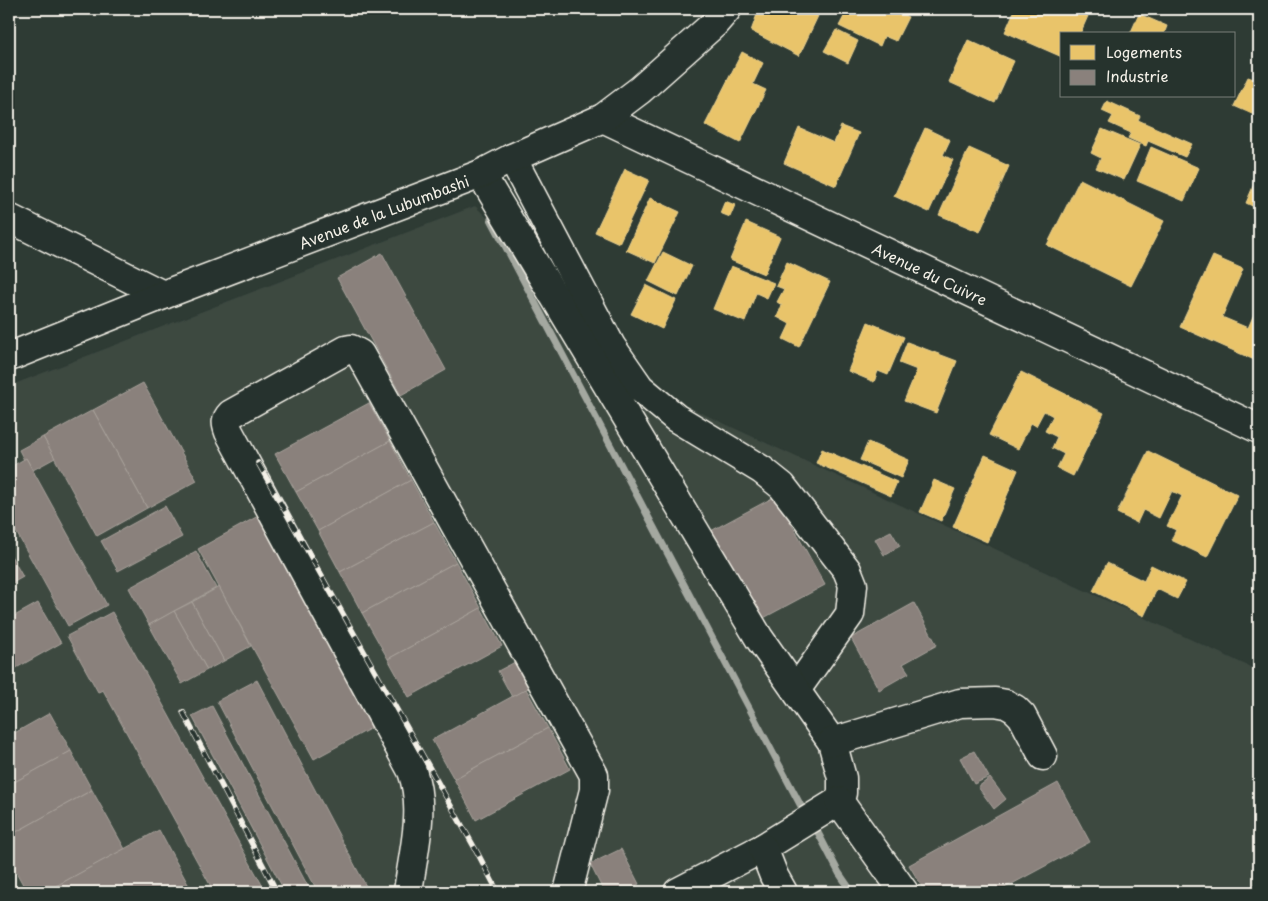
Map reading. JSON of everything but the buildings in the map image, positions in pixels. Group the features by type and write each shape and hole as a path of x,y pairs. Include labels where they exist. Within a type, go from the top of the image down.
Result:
{"street":[{"name":"Avenue de la Lubumbashi","path":"9,357 163,295 481,174 512,158 603,118 640,90 714,24 727,9"},
{"name":"Avenue du Cuivre","path":"603,118 1259,429"},
{"path":"512,158 611,346 640,388 676,418 762,470 782,486 847,570 853,585 850,614 796,690"},
{"path":"481,174 759,638 832,742 842,778 842,793 839,801 763,848 678,892"},
{"path":"9,218 163,295"},
{"path":"408,892 419,811 417,788 412,771 229,432 226,423 230,414 351,349 360,354 594,775 594,790 568,892"},
{"path":"832,742 960,703 995,702 1006,704 1022,716 1043,756"},
{"path":"839,801 904,892"},
{"path":"763,848 774,876 783,892"}],"shaded area":[{"path":"475,206 680,403 1259,671 1259,892 9,892 9,386"}],"waterway":[{"path":"491,219 802,808"},
{"path":"813,823 839,873 852,892"}],"railway":[{"path":"258,463 498,892"},
{"path":"183,712 277,892"}]}
